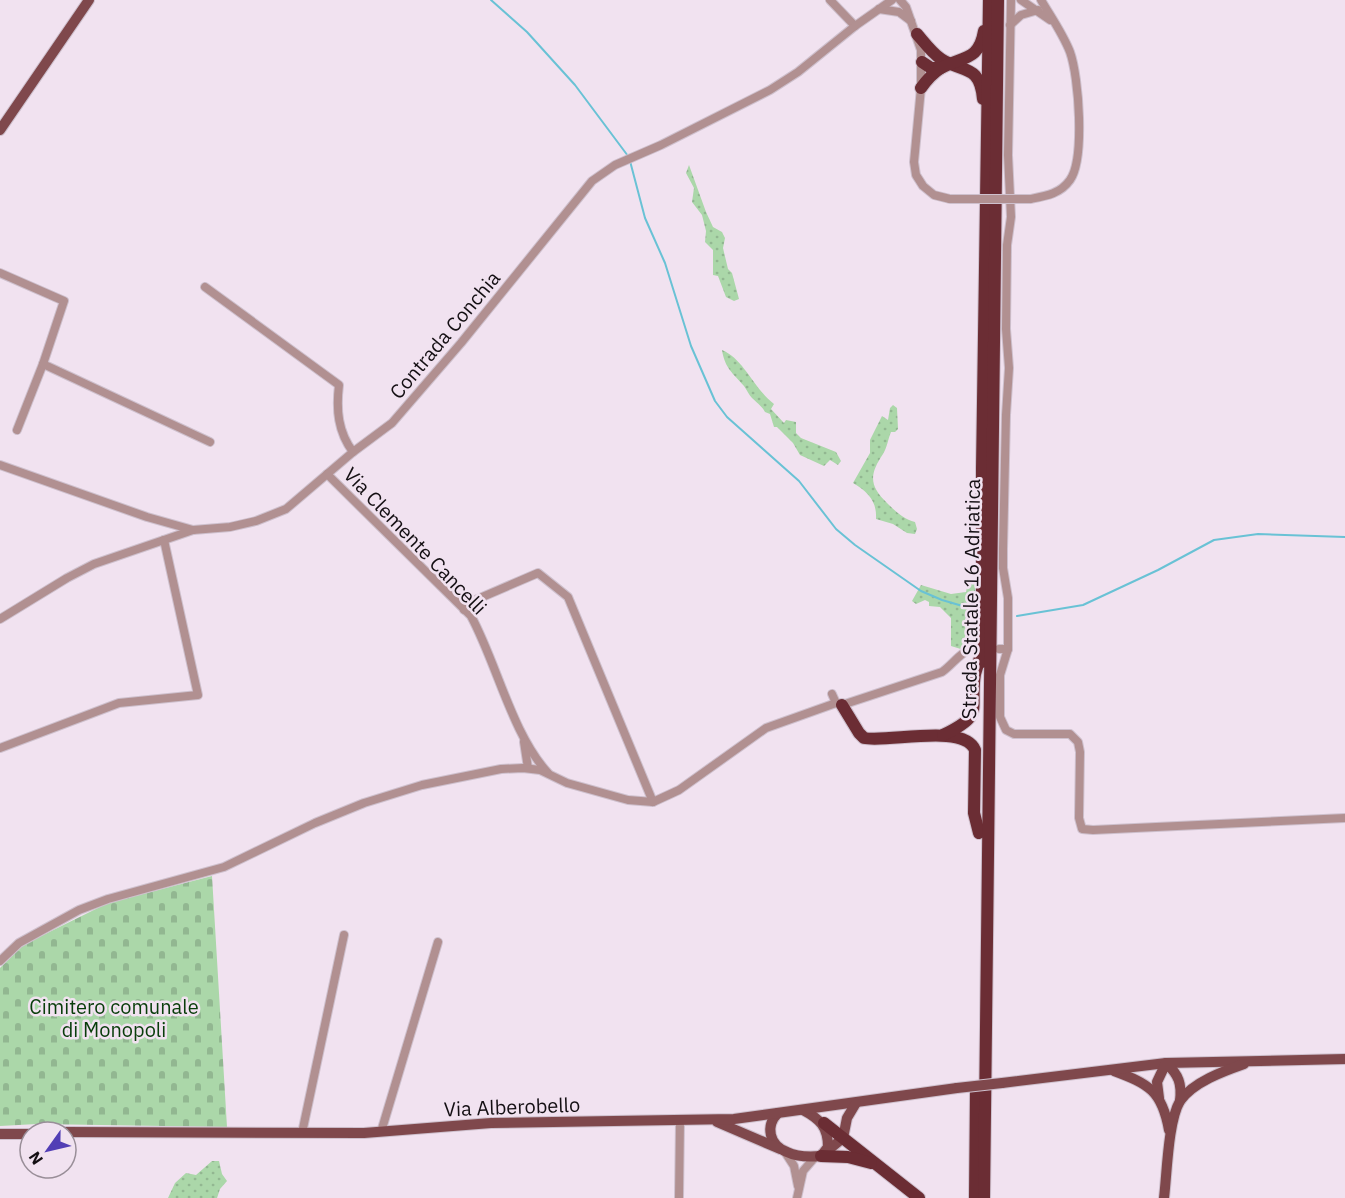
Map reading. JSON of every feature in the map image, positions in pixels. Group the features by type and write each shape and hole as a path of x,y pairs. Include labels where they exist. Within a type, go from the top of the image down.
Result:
{"highway":[{"path":"921,88 944,64 974,54 982,43 989,0"},
{"name":"Strada Statale 16 Adriatica","path":"975,1198 980,833 976,651 989,0"},
{"name":"Strada Statale 16 Adriatica","path":"984,1198 998,0"},
{"path":"917,34 944,64"},
{"path":"922,63 931,59 966,68 976,77 982,88 987,160"},
{"path":"944,735 960,727 971,718 975,711 976,651"},
{"path":"837,700 864,738 944,735 971,743 975,750 974,813 980,833"},
{"path":"824,1123 919,1198"},
{"path":"821,1154 848,1157 875,1164"},
{"path":"967,1198 975,1173"}],"main road":[{"path":"0,130 89,0"},
{"name":"Via Alberobello","path":"78,1132 381,1132 491,1123 734,1119 957,1088 1166,1064 1345,1059"},
{"path":"1180,1101 1215,1075 1252,1061"},
{"path":"1164,1198 1170,1139 1180,1101 1179,1078 1166,1064 1157,1082 1170,1139"},
{"path":"1111,1070 1144,1082 1159,1098"},
{"path":"711,1120 800,1156 821,1154 843,1138 847,1118 856,1103"},
{"path":"803,1110 824,1123 828,1139 821,1154"},
{"path":"778,1113 772,1119 769,1129 772,1137 783,1150"},
{"path":"0,1134 18,1134"}],"street":[{"path":"830,0 855,26"},
{"name":"Contrada Conchia","path":"0,619 94,564 193,530 230,527 256,521 286,509 353,452 392,423 468,334 592,181 615,165 661,145 770,90 798,72 855,26 893,0 899,12"},
{"path":"900,0 906,7 917,34 922,63 914,162 916,175 923,186 934,195 950,198 1030,199 1049,196 1061,190 1071,179 1077,162 1076,72 1069,51 1041,0"},
{"path":"1011,0 1008,155 1011,217 1007,245 1006,329 1009,368 1003,549 1003,568 1008,598 1000,675 1000,717 1006,730 1014,734 1070,734 1078,742 1080,752 1079,818 1082,829 1345,818"},
{"path":"1021,0 1055,24"},
{"path":"878,9 899,12 911,22"},
{"path":"1010,25 1022,15 1038,10"},
{"path":"0,273 64,301 43,364 17,430"},
{"path":"205,287 339,385 337,404 339,423 344,440 353,452"},
{"path":"43,364 210,442"},
{"path":"0,465 147,517 193,530"},
{"name":"Via Clemente Cancelli","path":"327,474 471,616 529,752 550,775"},
{"path":"0,748 119,702 198,694 164,540"},
{"path":"464,610 473,601 538,573 568,597 653,802"},
{"path":"0,961 19,944 79,910 108,899 224,867 304,828 364,803 423,785 501,769 518,768 530,769 567,783 628,800 653,802 679,790 766,728 837,700 942,672 964,652 976,651"},
{"path":"518,768 529,752"},
{"path":"529,752 530,769"},
{"path":"302,1133 344,935"},
{"path":"381,1132 438,942"},
{"path":"679,1198 680,1120"},
{"path":"783,1150 794,1166 798,1187"},
{"path":"797,1198 803,1170 821,1154"}],"green space":[{"path":"689,165 713,227 722,232 725,238 723,248 739,299 734,301 726,297 718,276 713,275 713,250 705,242 706,231 702,215 692,202 694,188 686,173"},
{"path":"722,350 730,354 743,367 774,404 771,409 784,423 786,420 796,422 796,433 801,438 836,452 841,461 838,465 830,460 824,466 800,455 793,443 777,427 774,427 770,414 765,412 752,398 730,370"},
{"path":"893,405 897,408 898,429 891,432 886,449 875,468 874,486 882,498 900,515 915,522 917,529 915,534 907,533 893,524 876,519 873,502 863,490 853,483 870,453 870,440 882,416 888,420 890,408"},
{"path":"969,578 976,580 972,647 964,650 951,646 951,618 940,607 929,606 929,602 925,600 916,604 912,601 921,585 951,594 966,592"},
{"name":"Cimitero comunale di Monopoli","path":"212,876 227,1127 78,1125 78,1120 18,1120 18,1125 0,1126 0,968 23,945 108,903"},
{"path":"212,1161 219,1161 222,1174 227,1181 220,1189 217,1198 168,1198 175,1183 186,1173 196,1175"}],"waterway":[{"path":"491,0 527,32 575,85 628,156"},
{"path":"630,161 645,218 665,263 691,346 715,401 727,417 799,481 836,529 855,545 921,591 966,607"},
{"path":"1017,616 1083,605 1158,570 1214,540 1258,534 1345,537"}]}
